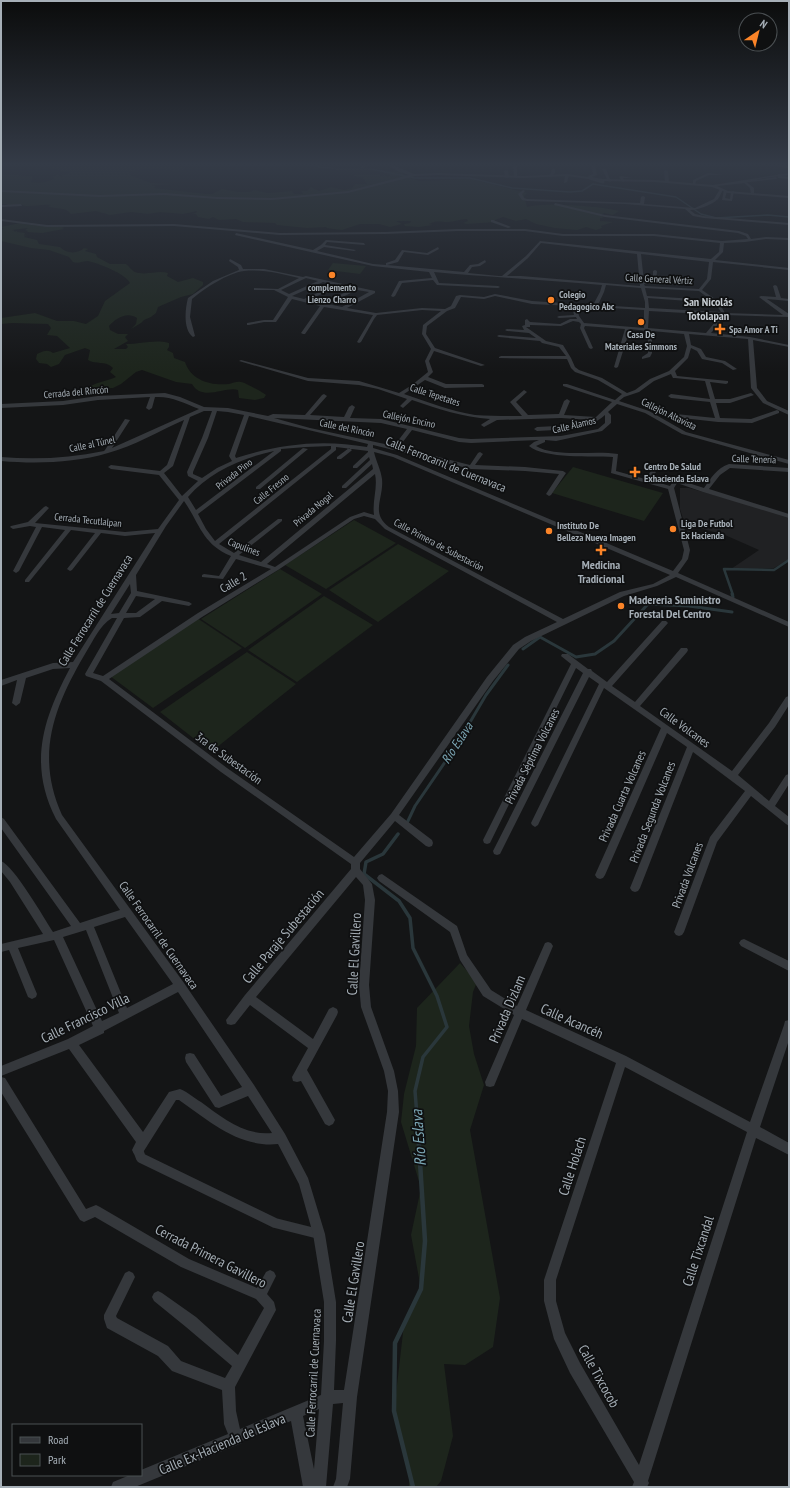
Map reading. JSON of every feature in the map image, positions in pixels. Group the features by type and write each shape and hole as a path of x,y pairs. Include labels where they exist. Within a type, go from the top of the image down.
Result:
{"street":[{"path":"233,234 373,265 396,262 403,251 428,254 438,248"},
{"path":"529,234 534,236"},
{"path":"559,234 654,235 722,242 745,241 766,236 789,239"},
{"path":"746,234 750,240"},
{"path":"496,295 501,277 527,257 539,240 675,257 789,269"},
{"path":"315,252 323,246 325,241 364,244"},
{"path":"722,242 721,252 711,261 709,279 700,290 716,302 724,314"},
{"path":"323,246 354,250"},
{"path":"675,257 679,250"},
{"path":"640,252 642,286 646,297 650,353 644,358"},
{"path":"230,260 240,266 241,270"},
{"path":"465,274 472,265 479,265 485,261"},
{"name":"Calle General Vértiz","path":"373,265 501,277 700,290"},
{"path":"194,336 188,322 190,298 196,292 241,270 265,271 305,277 373,292 343,308"},
{"path":"431,271 438,284 498,287"},
{"path":"642,286 655,282 655,271"},
{"path":"277,290 305,277"},
{"path":"592,282 593,277"},
{"path":"393,296 400,282 434,279"},
{"path":"249,324 274,321 290,297 322,281"},
{"path":"595,306 604,284"},
{"path":"305,300 338,285"},
{"path":"775,286 779,299"},
{"path":"256,289 277,290 290,297 323,305 376,314 422,309 445,310"},
{"path":"303,333 323,305 355,289"},
{"path":"483,365 432,349 424,334 424,327 427,323 445,310 453,307 460,296 484,298 496,295 518,301 547,301 574,305 646,310 788,316"},
{"path":"646,297 716,302"},
{"path":"788,316 762,297 789,300"},
{"path":"680,299 684,312"},
{"path":"574,305 591,348"},
{"path":"359,342 372,318 376,314"},
{"path":"708,334 724,314"},
{"path":"559,317 628,328 750,338 789,346"},
{"path":"539,340 524,328 524,326 528,326 527,321 561,324 572,320 580,320"},
{"path":"616,367 628,328"},
{"path":"507,330 529,332"},
{"path":"686,332 689,346 699,350 704,358 726,362 735,369"},
{"path":"499,336 539,340 561,346 569,358 573,368 577,371 600,379 625,394"},
{"path":"750,338 754,388 765,402 789,413"},
{"name":"Calle Álamos","path":"647,481 614,472 616,455 571,454 539,450 532,446 536,443 600,430 608,423 608,415 605,411 615,401 625,394 637,391 652,380 672,371 686,357 689,346"},
{"path":"401,394 425,378 431,372 427,361 432,349"},
{"name":"Calle Tepetates","path":"240,355 258,365"},
{"path":"501,357 569,358"},
{"name":"Calle Tepetates","path":"241,361 308,379 358,383 401,394 443,409 474,416 496,418 561,416 597,419"},
{"path":"672,371 675,377 726,382"},
{"path":"425,378 445,386 482,386"},
{"path":"707,381 718,420"},
{"name":"Callejón Altavista","path":"565,385 648,412 684,433 789,462"},
{"path":"524,392 513,402 526,417"},
{"path":"149,408 153,395"},
{"name":"Cerrada del Rincón","path":"1,406 63,403 98,398 153,395"},
{"name":"Calle del Rincón","path":"153,395 165,395 178,398 203,409 215,409 269,418 370,449 395,448 471,467 563,473 549,494"},
{"path":"671,396 712,401 730,401 751,395"},
{"path":"305,418 324,396"},
{"path":"403,406 411,398"},
{"path":"561,416 567,401"},
{"path":"347,420 347,416 352,407"},
{"name":"Calle al Túnel","path":"1,459 66,459 107,452 119,448 203,409"},
{"path":"202,480 190,475 190,472 205,438 215,409"},
{"path":"545,438 537,428 583,426 592,423 605,411"},
{"path":"666,414 718,420 752,421 777,412"},
{"path":"235,461 232,456 246,414"},
{"path":"111,467 161,474 170,466 188,416"},
{"name":"Callejón Encino","path":"269,418 273,416 347,420 382,419 411,428 471,441 561,438"},
{"path":"484,425 496,418"},
{"path":"107,452 127,420 118,420"},
{"path":"395,448 411,428"},
{"name":"Calle Ferrocarril de Cuernavaca","path":"319,1487 327,1399 330,1341 330,1302 319,1234 304,1182 281,1138 250,1089 180,986 59,817 52,802 48,789 45,761 48,730 52,713 74,665 160,531 183,498 202,480 235,461 283,448 302,445 370,449 789,625"},
{"name":"Calle Ferrocarril de Cuernavaca","path":"275,453 305,448 333,447 349,450 370,449"},
{"name":"Calle Fresno","path":"215,544 333,447"},
{"name":"Privada Pino","path":"196,513 283,448"},
{"path":"258,488 305,448"},
{"path":"354,466 370,449"},
{"name":"Calle Primera de Subestación","path":"370,449 379,480 377,518 387,528 562,622"},
{"path":"339,458 349,450"},
{"path":"242,464 275,453"},
{"path":"471,467 480,454"},
{"path":"344,487 373,460"},
{"name":"Calle Tenería","path":"705,491 717,474 723,468 728,466 789,470"},
{"name":"Privada Nogal","path":"263,564 376,470"},
{"path":"537,479 543,471"},
{"path":"653,472 647,481 671,488"},
{"name":"Capulines","path":"161,474 196,513 199,523 206,536 215,544 234,556 276,569"},
{"path":"671,488 676,482 789,516"},
{"path":"356,866 394,816 490,679 516,647 528,638 622,594 655,585 674,576 685,558 687,550 671,488"},
{"path":"30,524 46,508"},
{"name":"Calle 2","path":"104,679 200,615 276,569 352,518 364,514 377,518"},
{"path":"204,576 221,578 234,556 280,520"},
{"name":"Cerrada Tecutlalpan","path":"13,527 30,524 125,534 160,531"},
{"path":"16,571 40,525"},
{"path":"27,582 69,528"},
{"path":"70,569 99,532"},
{"path":"121,617 134,593 132,576"},
{"name":"Calle Ferrocarril de Cuernavaca","path":"674,576 789,629"},
{"path":"134,593 189,604"},
{"path":"104,620 111,616 121,617 141,613 162,598"},
{"name":"3ra de Subestación","path":"121,617 89,674 104,679 224,770 356,866"},
{"path":"536,823 606,684 664,623"},
{"path":"636,707 684,650"},
{"name":"Calle Volcanes","path":"565,656 732,776 789,822"},
{"path":"487,840 575,662"},
{"path":"1,683 53,666 74,665"},
{"name":"Privada Séptima Volcanes","path":"497,852 588,672"},
{"path":"16,703 22,676"},
{"path":"732,776 772,725 789,699"},
{"name":"Privada Cuarta Volcanes","path":"600,875 665,727"},
{"name":"Privada Segunda Volcanes","path":"635,888 691,746"},
{"path":"770,806 789,776"},
{"name":"Privada Volcanes","path":"679,932 712,840 750,791"},
{"path":"394,816 429,843"},
{"path":"1,822 78,928"},
{"path":"1,864 53,935 100,1029"},
{"name":"Calle Paraje Subestación","path":"231,1020 356,866"},
{"name":"Calle El Gavillero","path":"340,1487 343,1479 350,1397 393,1112 393,1091 389,1071 366,1007 364,985 370,900 367,884 356,866"},
{"name":"Calle Acancéh","path":"382,878 454,929 463,957 487,993 520,1014 622,1060 789,1149"},
{"path":"1,948 78,928 127,912"},
{"path":"88,924 125,1015"},
{"path":"744,943 789,966"},
{"path":"12,945 32,994"},
{"name":"Privada Dizlam","path":"490,1082 548,946"},
{"name":"Calle Francisco Villa","path":"1,1071 100,1029 180,986"},
{"path":"249,998 314,1046"},
{"path":"329,1120 299,1074 333,1012"},
{"name":"Calle Tixcandal","path":"641,1485 753,1130 789,1025"},
{"path":"70,1043 141,1146"},
{"path":"190,1058 219,1103 250,1089"},
{"name":"Calle Holach","path":"550,1280 622,1060"},
{"name":"Cerrada Primera Gavillero","path":"1,1082 84,1216 96,1211 185,1263 260,1295 270,1306 270,1310 228,1386"},
{"path":"281,1138 262,1139 230,1128 180,1094 173,1096 141,1146 141,1158 268,1220 319,1234"},
{"path":"260,1295 270,1276"},
{"path":"129,1277 110,1315 112,1323 163,1351 177,1366 228,1386 231,1424 237,1438"},
{"name":"Calle Tixcocob","path":"550,1280 550,1301 559,1334 575,1368 641,1485"},
{"path":"158,1297 191,1322 240,1365"},
{"name":"Calle Ex-Hacienda de Eslava","path":"118,1487 327,1399 337,1396 350,1397"},
{"path":"296,1413 310,1487"}],"shaded area":[{"path":"680,488 689,488 789,516 789,560 774,568 731,569 759,550 725,535 696,527 688,534 680,509"}],"green space":[{"path":"1,234 25,234 24,236 27,235 24,237 37,240 39,244 60,247 69,252 79,251 84,248 88,249 85,251 96,254 97,257 110,264 126,264 135,272 164,272 168,273 167,276 178,282 193,278 203,282 203,285 193,294 181,297 158,307 156,313 131,329 136,324 137,318 133,316 125,316 114,321 109,326 110,330 118,334 128,334 125,337 128,341 114,349 126,349 128,347 126,344 153,342 169,343 167,350 173,353 174,358 185,362 192,373 202,380 215,384 241,382 266,395 264,398 255,400 239,398 238,390 233,389 208,393 202,392 196,389 192,384 176,382 142,370 136,372 121,384 113,388 86,389 116,377 110,372 113,368 107,364 88,360 90,350 85,348 65,355 59,364 51,367 47,364 39,363 36,359 37,354 43,351 53,353 70,348 57,336 47,335 51,328 48,324 1,324 1,318 35,313 57,321 74,321 86,324 98,316 105,301 130,283 118,273 93,262 88,261 75,263 69,257 49,250 31,248 1,241"},
{"path":"333,263 366,266 360,274 328,270"},
{"path":"573,467 663,493 644,521 552,493"},
{"path":"354,520 396,543 326,589 285,565"},
{"path":"398,544 449,571 378,622 329,590"},
{"path":"280,569 322,594 245,648 201,619"},
{"path":"324,596 373,625 297,682 248,650"},
{"path":"197,618 242,648 153,708 110,676"},
{"path":"247,652 296,684 211,752 160,712"},
{"path":"460,963 477,982 473,992 469,1026 474,1054 484,1085 470,1130 500,1298 493,1347 465,1365 444,1364 453,1436 441,1481 436,1487 409,1487 409,1470 394,1411 404,1324 421,1289 411,1235 421,1188 401,1122 404,1094 416,1046 417,1008"}],"waterway":[{"name":"Río Eslava","path":"733,595 724,569 774,570 789,560"},
{"name":"Río Eslava","path":"523,649 540,637 576,657 595,654 614,641 648,604 689,606 732,612"},
{"name":"Río Eslava","path":"407,823 415,806 456,746 486,695 508,665"},
{"name":"Río Eslava","path":"398,834 383,854 366,862 364,874 399,901 410,918 413,948 437,996 447,1027 423,1057 415,1091 417,1116"},
{"name":"Río Eslava","path":"413,1487 394,1411 395,1343 421,1289 425,1241 417,1115"}],"place":[{"name":"complemento Lienzo Charro","path":"332,275"},
{"name":"Colegio Pedagogico Abc","path":"551,300"},
{"name":"Casa De Materiales Simmons","path":"641,322"},
{"name":"Spa Amor A Ti","path":"720,329"},
{"name":"Centro De Salud Exhacienda Eslava","path":"635,472"},
{"name":"Liga De Futbol Ex Hacienda","path":"673,529"},
{"name":"Instituto De Belleza Nueva Imagen","path":"549,531"},
{"name":"Medicina Tradicional","path":"601,550"},
{"name":"Madereria Suministro Forestal Del Centro","path":"621,606"}],"district":[{"name":"San Nicolás Totolapan","path":"708,308"}]}
